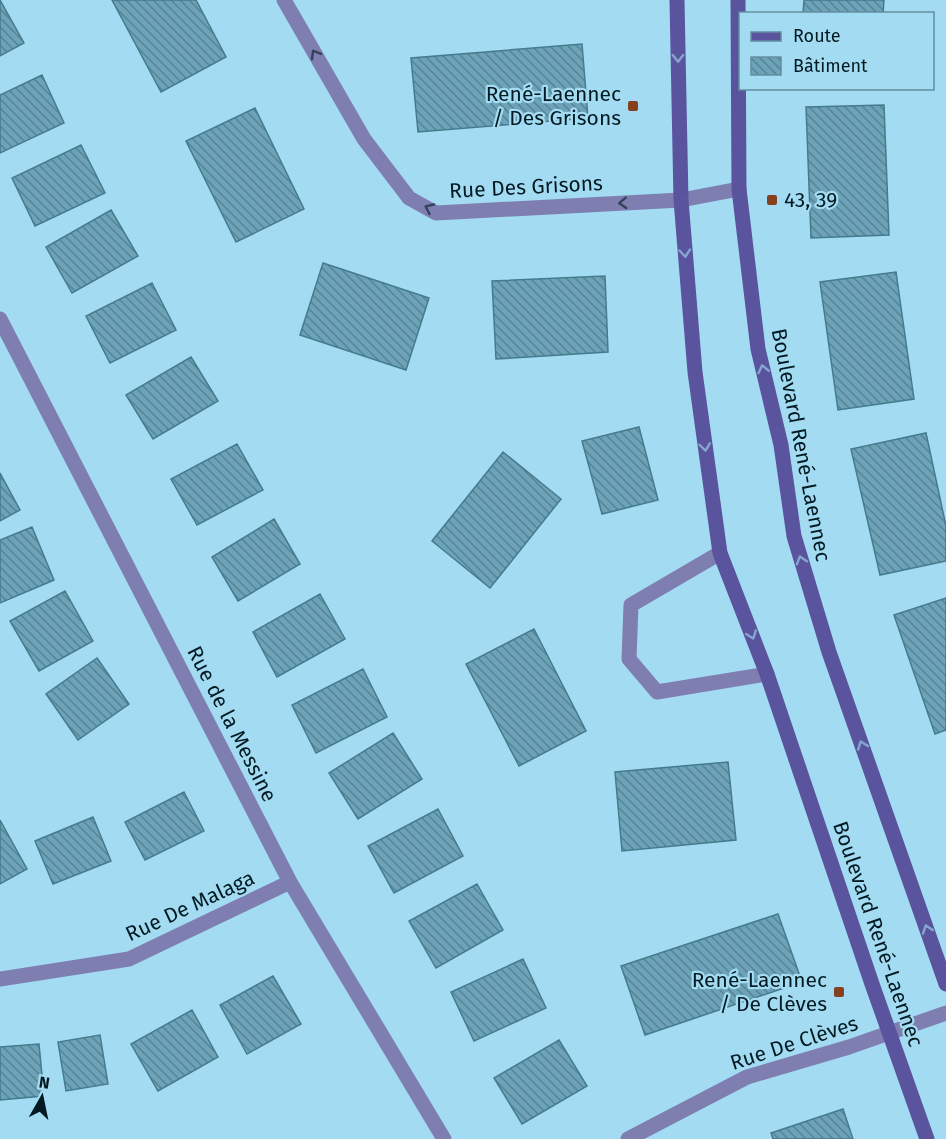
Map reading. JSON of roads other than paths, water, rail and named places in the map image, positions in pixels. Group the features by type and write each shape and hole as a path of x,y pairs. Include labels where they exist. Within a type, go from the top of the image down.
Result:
{"street":[{"name":"Rue Des Grisons","path":"284,0 364,140 409,198 436,213 681,200 739,189"},
{"name":"Boulevard René-Laennec","path":"677,0 681,200 695,372 720,554 767,674 927,1139"},
{"name":"Boulevard René-Laennec","path":"738,0 739,189 758,349 781,445 794,536 829,652 946,984"},
{"name":"Rue de la Messine","path":"0,319 290,882 444,1139"},
{"path":"720,554 631,605 629,659 657,692 767,674"},
{"name":"Rue De Malaga","path":"0,979 129,959 290,882"},
{"name":"Rue De Clèves","path":"628,1139 747,1077 849,1047 946,1013"}],"place":[{"name":"René-Laennec / Des Grisons","path":"633,106"},
{"name":"43, 39","path":"772,200"},
{"name":"René-Laennec / De Clèves","path":"839,992"}]}
